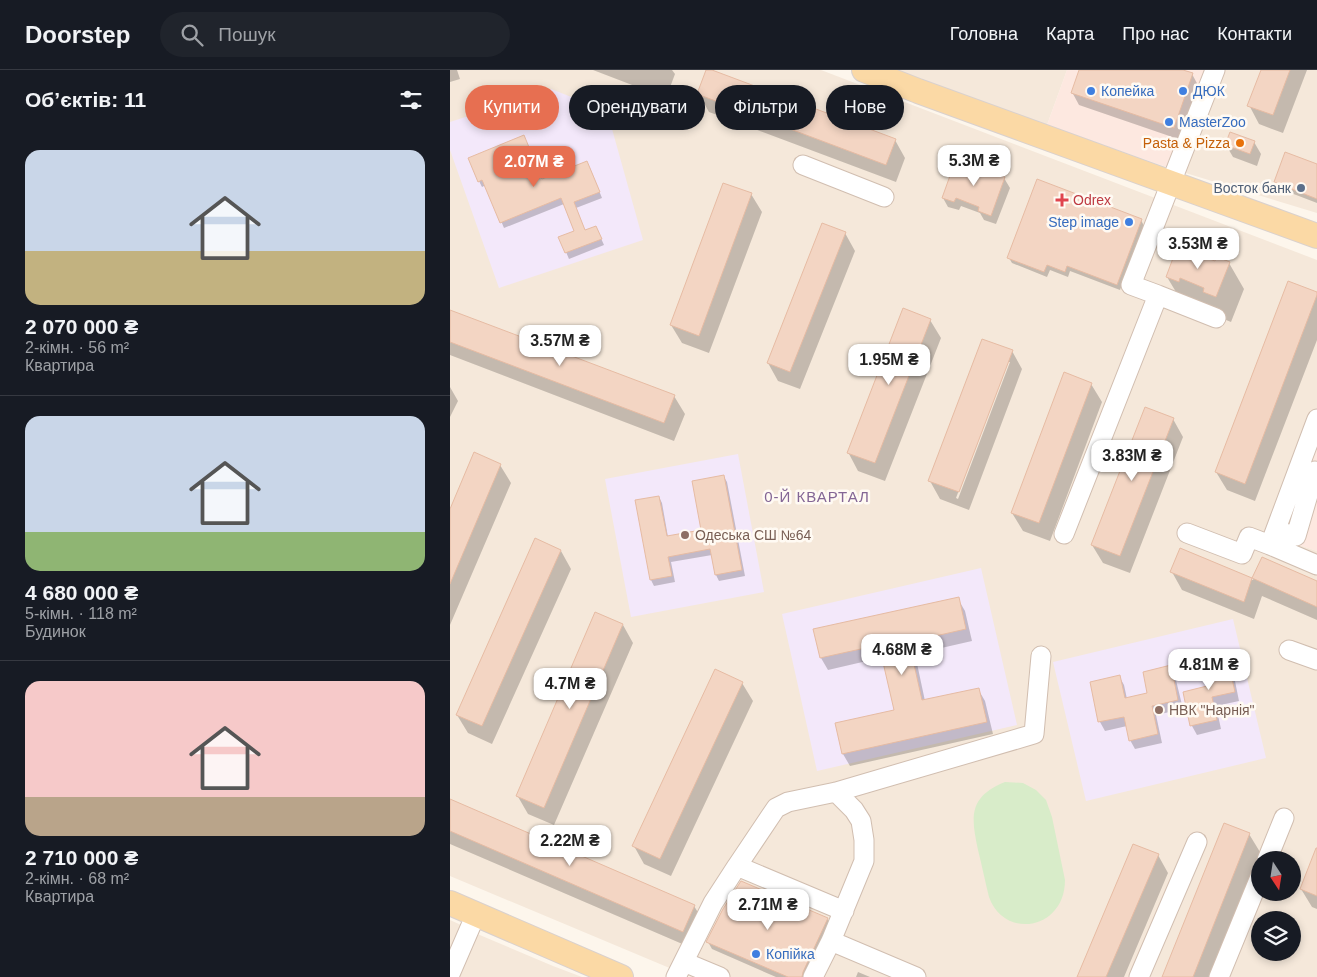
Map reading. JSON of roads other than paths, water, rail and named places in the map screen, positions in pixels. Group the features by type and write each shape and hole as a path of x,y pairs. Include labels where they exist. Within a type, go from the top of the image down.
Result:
{"main road":[{"path":"864,70 1317,236"},
{"path":"450,903 622,977"}],"street":[{"path":"1215,70 1131,285 1216,318"},
{"path":"803,165 884,196"},
{"path":"1064,534 1158,295"},
{"path":"1273,538 1317,419"},
{"path":"1187,533 1242,554 1249,538 1296,536 1315,471"},
{"path":"1273,538 1317,565"},
{"path":"1289,650 1317,660"},
{"path":"720,977 680,969 713,902 776,808 788,802 836,792 1034,734 1041,656"},
{"path":"813,977 831,942 864,861 864,840 861,821 854,810 836,792"},
{"path":"1271,851 1284,818"},
{"path":"1139,977 1197,842"},
{"path":"737,866 844,911"},
{"path":"1219,977 1251,899"},
{"path":"450,974 476,914"},
{"path":"831,942 916,977"}],"place":[{"name":"Копейка","path":"1091,91"},
{"name":"ДЮК","path":"1183,91"},
{"name":"MasterZoo","path":"1169,122"},
{"name":"Pasta & Pizza","path":"1240,143"},
{"name":"Восток банк","path":"1301,188"},
{"name":"Odrex","path":"1062,200"},
{"name":"Step image","path":"1129,222"},
{"name":"Одеська СШ №64","path":"685,535"},
{"name":"НВК \"Нарнія\"","path":"1159,710"},
{"name":"Копійка","path":"756,954"}],"district":[{"name":"0-Й КВАРТАЛ","path":"817,496"}]}
